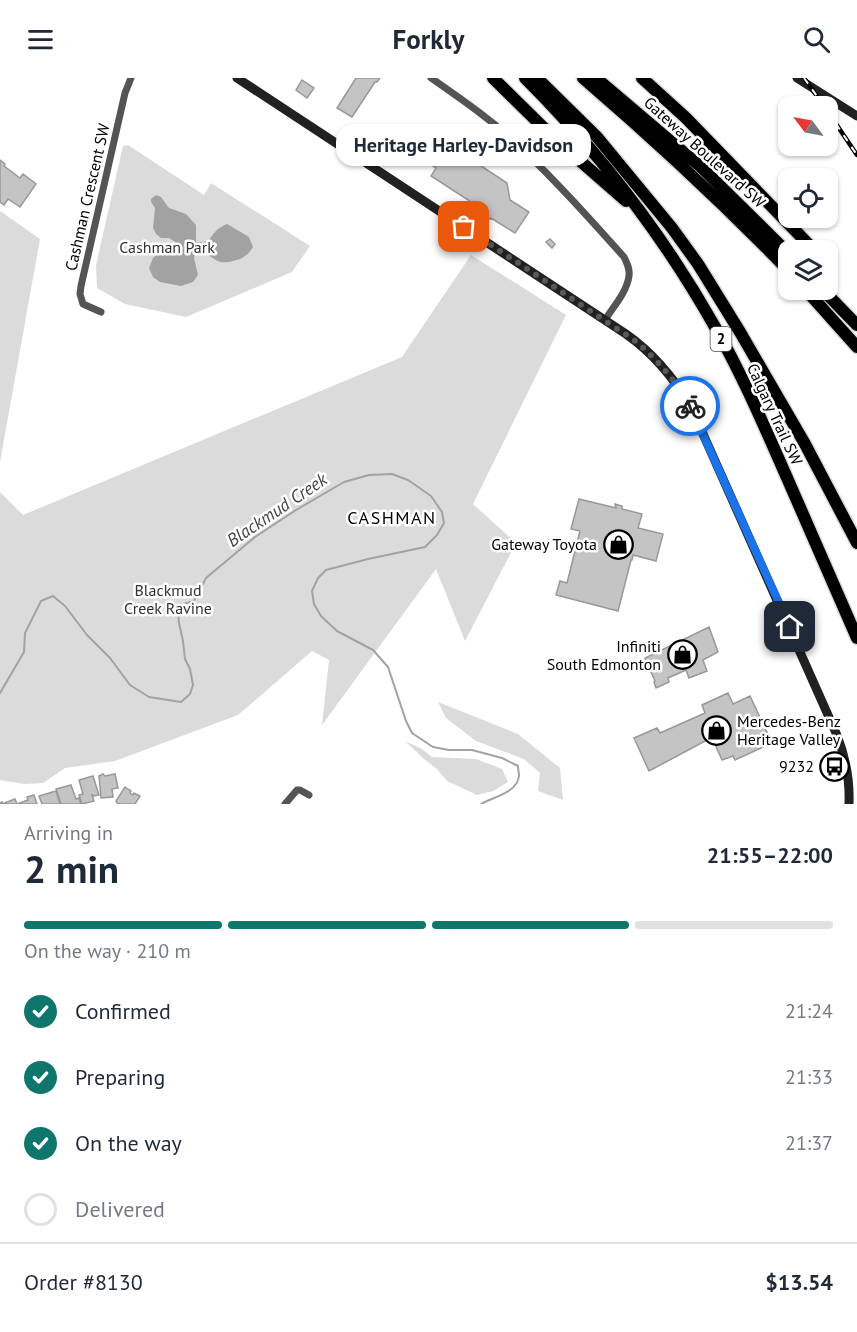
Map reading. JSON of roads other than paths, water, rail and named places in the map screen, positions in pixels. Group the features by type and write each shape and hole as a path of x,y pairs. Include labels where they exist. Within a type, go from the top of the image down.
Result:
{"highway":[{"path":"493,78 555,139 645,218"},
{"name":"Calgary Trail SW","path":"525,78 608,169 672,256 694,291 717,330 765,427 857,638"},
{"path":"537,78 597,137 672,228 698,264 764,372 857,543"},
{"path":"583,78 664,149 778,259"},
{"name":"Gateway Boulevard SW","path":"596,78 701,167 778,243"},
{"path":"642,78 686,118 804,240"},
{"path":"815,300 857,347"},
{"path":"834,300 857,325"}],"street":[{"name":"Cashman Crescent SW","path":"101,312 83,304 80,294 125,93 131,78"},
{"path":"237,78 634,340 677,384 691,407 842,747 848,776 849,804"},
{"path":"431,78 482,115 518,145 624,257 629,275 625,288 605,320"},
{"path":"797,78 857,116"},
{"path":"285,804 297,790 309,795"}],"waterway":[{"name":"Blackmud Creek","path":"0,693 24,652 25,633 41,601 53,596 65,606 87,635 110,658 130,685 149,697 181,702 190,694 193,685 190,669 185,659 178,612 184,604 194,601 206,578 255,537 344,482 369,475 392,474 408,480 431,496 442,512 444,523 437,535 425,547 326,570 318,578 312,591 314,604 321,616 337,631 373,650 388,667 412,733 433,747 472,750 502,758 518,766 519,776 514,787 481,804"}],"railway":[{"path":"804,78 817,96"},
{"path":"838,127 857,155"}],"place":[{"name":"Heritage Harley-Davidson","path":"464,227"},
{"name":"Gateway Toyota","path":"618,544"},
{"name":"Infiniti South Edmonton","path":"682,655"},
{"name":"Mercedes-Benz Heritage Valley","path":"716,730"},
{"name":"9232","path":"835,766"}],"district":[{"name":"CASHMAN","path":"392,518"}],"park label":[{"name":"Cashman Park","path":"167,247"},
{"name":"Blackmud Creek Ravine","path":"168,599"}]}
